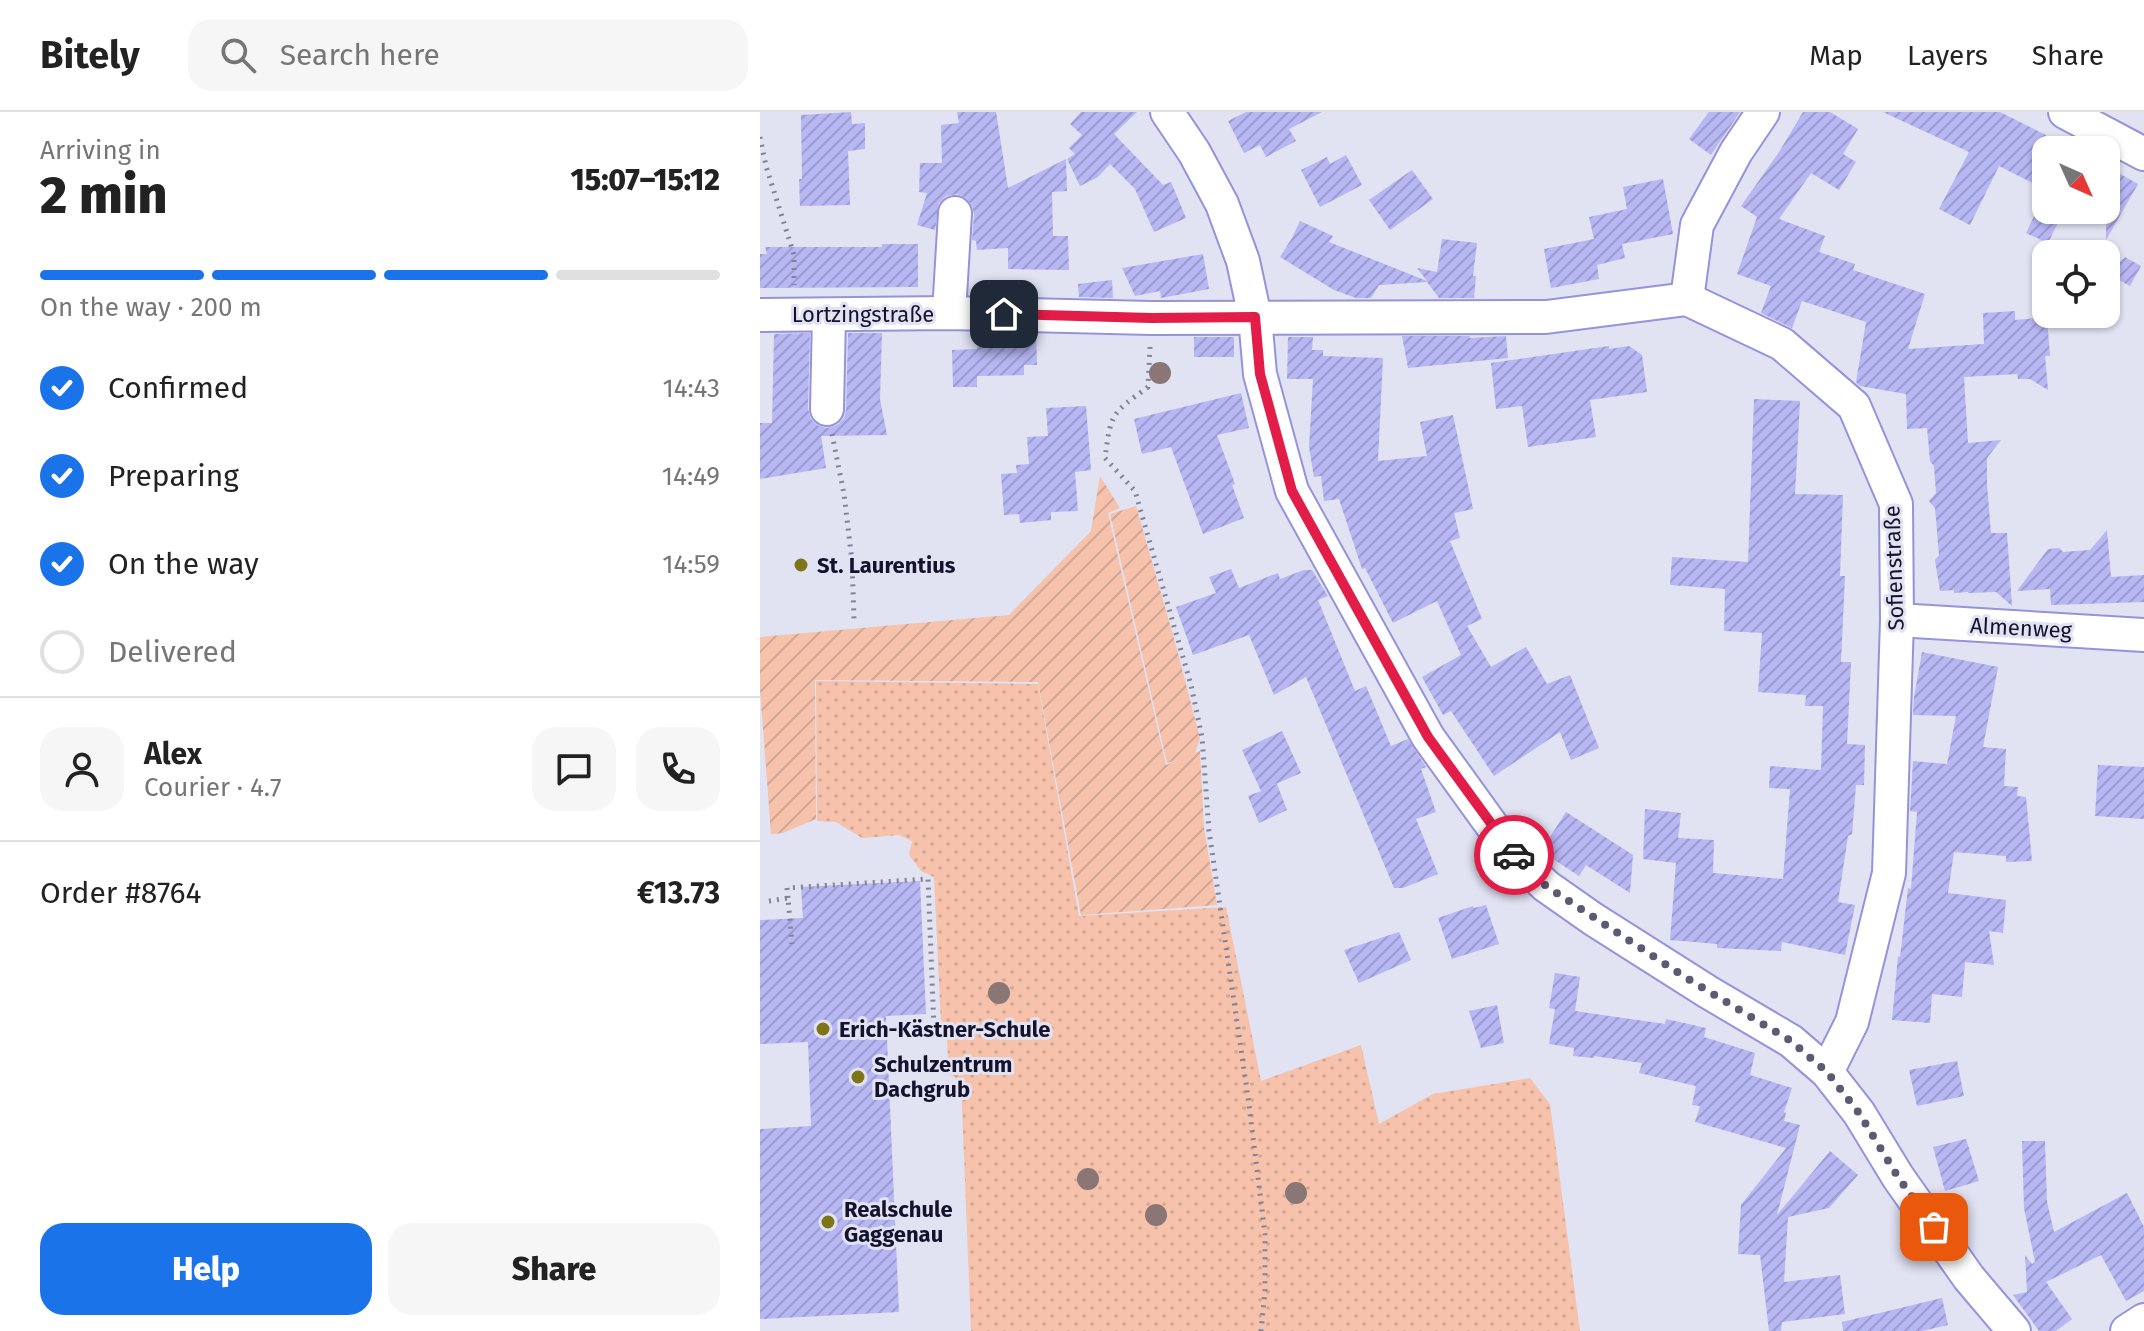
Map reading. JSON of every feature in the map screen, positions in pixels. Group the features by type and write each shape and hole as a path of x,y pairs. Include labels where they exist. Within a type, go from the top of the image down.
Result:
{"street":[{"path":"1168,112 1222,204 1243,261 1255,317 1260,374 1292,491 1428,737 1511,852 1546,886 1593,919 1791,1041 1827,1072 1859,1113 1898,1177 1969,1278 2014,1331"},
{"path":"1255,317 1546,317 1687,299 1697,225 1736,152 1763,112"},
{"path":"2065,112 2144,154"},
{"path":"949,313 955,213"},
{"name":"Sofienstraße","path":"1687,299 1782,344 1854,406 1896,504 1897,620 1889,873 1852,1022 1827,1072"},
{"name":"Lortzingstraße","path":"760,315 949,313 1255,317"},
{"path":"827,409 829,316"},
{"name":"Almenweg","path":"1897,620 2144,635"},
{"path":"2127,1331 2144,1320"}],"path":[{"path":"760,137 794,255 794,314"},
{"path":"1151,318 1148,387 1118,409 1110,425 1105,458 1135,491 1191,685 1202,737 1209,831 1265,1234 1261,1331"},
{"path":"827,409 852,561 854,620"},
{"path":"792,944 787,888 928,879 934,1028"},
{"path":"769,901 788,898"}],"shaded area":[{"path":"1100,476 1120,508 1108,513 1166,765 1177,760 1167,763 1110,514 1136,506 1175,642 1200,738 1195,753 1200,751 1204,828 1217,905 1081,915 1038,682 815,680 816,819 783,833 771,834 760,689 760,637 1009,615 1091,531"},
{"path":"816,681 1038,684 1079,916 1226,907 1261,1081 1361,1045 1379,1124 1433,1094 1530,1078 1550,1104 1580,1331 971,1331 961,1081 949,1074 946,1024 941,1024 934,877 921,871 909,855 912,841 899,835 862,838 836,822 817,821"}],"building":[{"path":"851,112 852,124 865,123 865,149 848,151 850,205 800,206 801,115"},
{"path":"957,112 996,112 1008,188 1066,159 1067,191 1052,192 1053,236 1068,236 1069,270 1008,269 1008,248 977,250 976,241 972,240 972,205 957,194 946,196 939,203 935,230 917,225 927,193 919,192 920,163 942,163 941,125 959,123"},
{"path":"1081,112 1137,112 1114,134 1163,185 1171,182 1186,218 1154,232 1135,189 1110,164 1098,177 1080,186 1067,159 1075,154 1069,148 1082,135 1070,124"},
{"path":"1246,112 1322,112 1289,129 1296,141 1266,157 1260,145 1244,153 1228,121"},
{"path":"1709,112 1740,112 1711,155 1689,139"},
{"path":"1803,112 1830,112 1858,129 1843,154 1856,162 1839,190 1811,173 1779,219 1825,236 1819,252 1855,264 1853,270 1925,294 1908,349 1984,344 1983,313 2015,311 2015,320 2032,318 2032,328 2048,328 2050,356 2045,356 2048,390 2030,379 2018,379 2017,374 1964,377 1968,443 2001,440 1987,458 1987,485 1991,533 2007,533 2012,606 1996,592 1940,591 1935,560 1939,555 1935,508 1929,501 1936,493 1934,466 1930,461 1927,428 1907,429 1906,394 1860,386 1856,382 1866,322 1802,301 1792,328 1761,313 1771,286 1737,274 1757,217 1741,206"},
{"path":"1883,112 2000,112 2046,135 2032,136 2032,183 1999,166 1970,225 1939,209 1969,152"},
{"path":"1346,155 1362,185 1320,207 1301,170 1327,157 1330,164"},
{"path":"1412,170 1433,199 1390,230 1369,200"},
{"path":"2120,174 2138,184 2120,216"},
{"path":"1663,179 1673,234 1622,244 1625,258 1597,265 1599,279 1551,288 1544,249 1594,239 1589,217 1627,209 1623,187"},
{"path":"2032,220 2032,224 2057,224 2049,240 2026,233"},
{"path":"1300,221 1333,236 1329,242 1427,281 1417,268 1437,272 1442,239 1477,243 1474,298 1439,298 1427,282 1379,285 1371,298 1356,298 1334,290 1280,257"},
{"path":"2106,224 2115,224 2106,240"},
{"path":"882,244 918,244 918,287 760,288 760,254 767,254 765,247 882,247"},
{"path":"1203,254 1209,289 1161,298 1160,291 1135,296 1122,268"},
{"path":"2125,257 2141,266 2130,286 2120,281 2120,262"},
{"path":"1112,280 1113,298 1079,297 1078,284"},
{"path":"810,333 808,409 817,425 827,428 837,425 844,418 846,410 848,333 882,333 880,399 887,435 821,436 826,468 760,479 760,423 772,423 774,334"},
{"path":"976,333 1036,334 1037,365 1024,365 1024,375 977,376 977,387 953,387 952,350 977,349"},
{"path":"1402,336 1506,336 1508,358 1408,368"},
{"path":"1194,337 1234,337 1234,357 1194,357"},
{"path":"1288,337 1313,337 1312,350 1323,350 1323,356 1383,358 1378,461 1427,456 1420,422 1453,415 1473,509 1454,513 1460,538 1450,541 1482,619 1467,626 1491,667 1526,647 1547,684 1570,675 1599,748 1571,760 1560,732 1494,776 1451,711 1443,715 1422,677 1461,655 1437,601 1393,623 1365,568 1362,569 1339,499 1324,501 1321,476 1314,477 1309,447 1313,379 1287,379"},
{"path":"1609,346 1609,349 1629,346 1642,355 1647,392 1590,400 1596,437 1528,447 1522,406 1496,409 1491,363"},
{"path":"1241,393 1249,428 1217,435 1244,518 1203,534 1171,447 1142,454 1134,419"},
{"path":"1754,399 1800,401 1795,494 1843,495 1840,576 1845,576 1841,662 1851,662 1847,744 1865,745 1864,785 1856,785 1852,834 1848,836 1838,902 1855,905 1845,955 1782,942 1781,951 1717,948 1717,944 1670,940 1676,863 1643,859 1645,809 1681,813 1678,838 1714,840 1713,873 1783,879 1790,789 1769,788 1770,766 1821,770 1823,706 1805,706 1806,695 1758,692 1762,633 1724,631 1725,589 1670,585 1672,557 1748,562"},
{"path":"1086,406 1091,470 1075,472 1078,511 1051,512 1051,520 1020,523 1019,514 1004,515 1001,474 1017,473 1016,465 1029,464 1027,437 1048,436 1046,408"},
{"path":"2107,530 2111,577 2144,575 2144,602 2051,605 2050,589 2017,591 2048,549 2059,548 2063,552 2090,550"},
{"path":"1231,569 1239,588 1278,573 1280,579 1312,570 1328,596 1318,600 1355,691 1366,686 1391,746 1408,739 1426,767 1421,769 1436,812 1416,819 1438,874 1403,888 1394,888 1306,677 1274,695 1249,635 1193,655 1176,607 1216,593 1209,577"},
{"path":"1922,652 1998,667 1983,747 2006,749 2004,786 2018,787 2017,796 2026,797 2032,861 2006,862 2006,856 1954,852 1948,893 2006,900 2003,933 1989,931 1994,965 1965,962 1962,997 1932,994 1930,1023 1892,1020 1898,956 1908,888 1911,889 1917,812 1910,811 1913,761 1947,764 1956,716 1913,715"},
{"path":"1282,731 1301,773 1269,787 1277,784 1287,810 1259,823 1248,796 1261,791 1242,750"},
{"path":"2098,765 2144,767 2144,819 2095,816"},
{"path":"1566,812 1633,855 1630,893 1586,865 1579,876 1541,851"},
{"path":"920,881 926,1014 886,1016 899,1312 760,1319 760,1129 811,1126 808,1042 760,1044 760,920 803,918 801,887"},
{"path":"1486,905 1499,944 1452,959 1438,918 1473,906"},
{"path":"1399,932 1411,960 1359,983 1344,950"},
{"path":"1555,973 1580,977 1575,1011 1665,1024 1666,1019 1706,1028 1704,1037 1755,1053 1750,1075 1792,1088 1784,1121 1800,1125 1777,1215 1830,1151 1858,1175 1829,1208 1788,1217 1784,1282 1840,1275 1845,1314 1782,1322 1781,1331 1769,1331 1760,1255 1738,1254 1741,1205 1786,1148 1695,1122 1700,1106 1692,1105 1696,1086 1639,1073 1642,1063 1573,1056 1574,1048 1549,1044 1555,1009 1549,1008"},
{"path":"1497,1005 1504,1043 1481,1048 1469,1011"},
{"path":"1957,1061 1964,1096 1917,1106 1909,1070"},
{"path":"1966,1139 1979,1181 1945,1191 1933,1147"},
{"path":"2022,1141 2045,1141 2047,1202 2054,1232 2127,1193 2144,1227 2144,1291 2126,1301 2101,1255 2046,1282 2072,1319 2056,1331 2039,1331 2013,1295 2027,1292 2025,1255 2032,1264 2035,1262 2024,1208"},
{"path":"1942,1298 1948,1325 1922,1331 1843,1331 1842,1322"}],"way so far":[{"path":"1514,855 1546,886 1593,919 1791,1041 1827,1072 1859,1113 1898,1177 1934,1227"}],"place":[{"name":"St. Laurentius","path":"801,565"},
{"name":"Erich-Kästner-Schule","path":"823,1029"},
{"name":"Schulzentrum Dachgrub","path":"858,1077"},
{"name":"Realschule Gaggenau","path":"828,1222"}],"route":[{"path":"1004,314 1255,317 1260,374 1292,491 1428,737 1514,855"}]}
